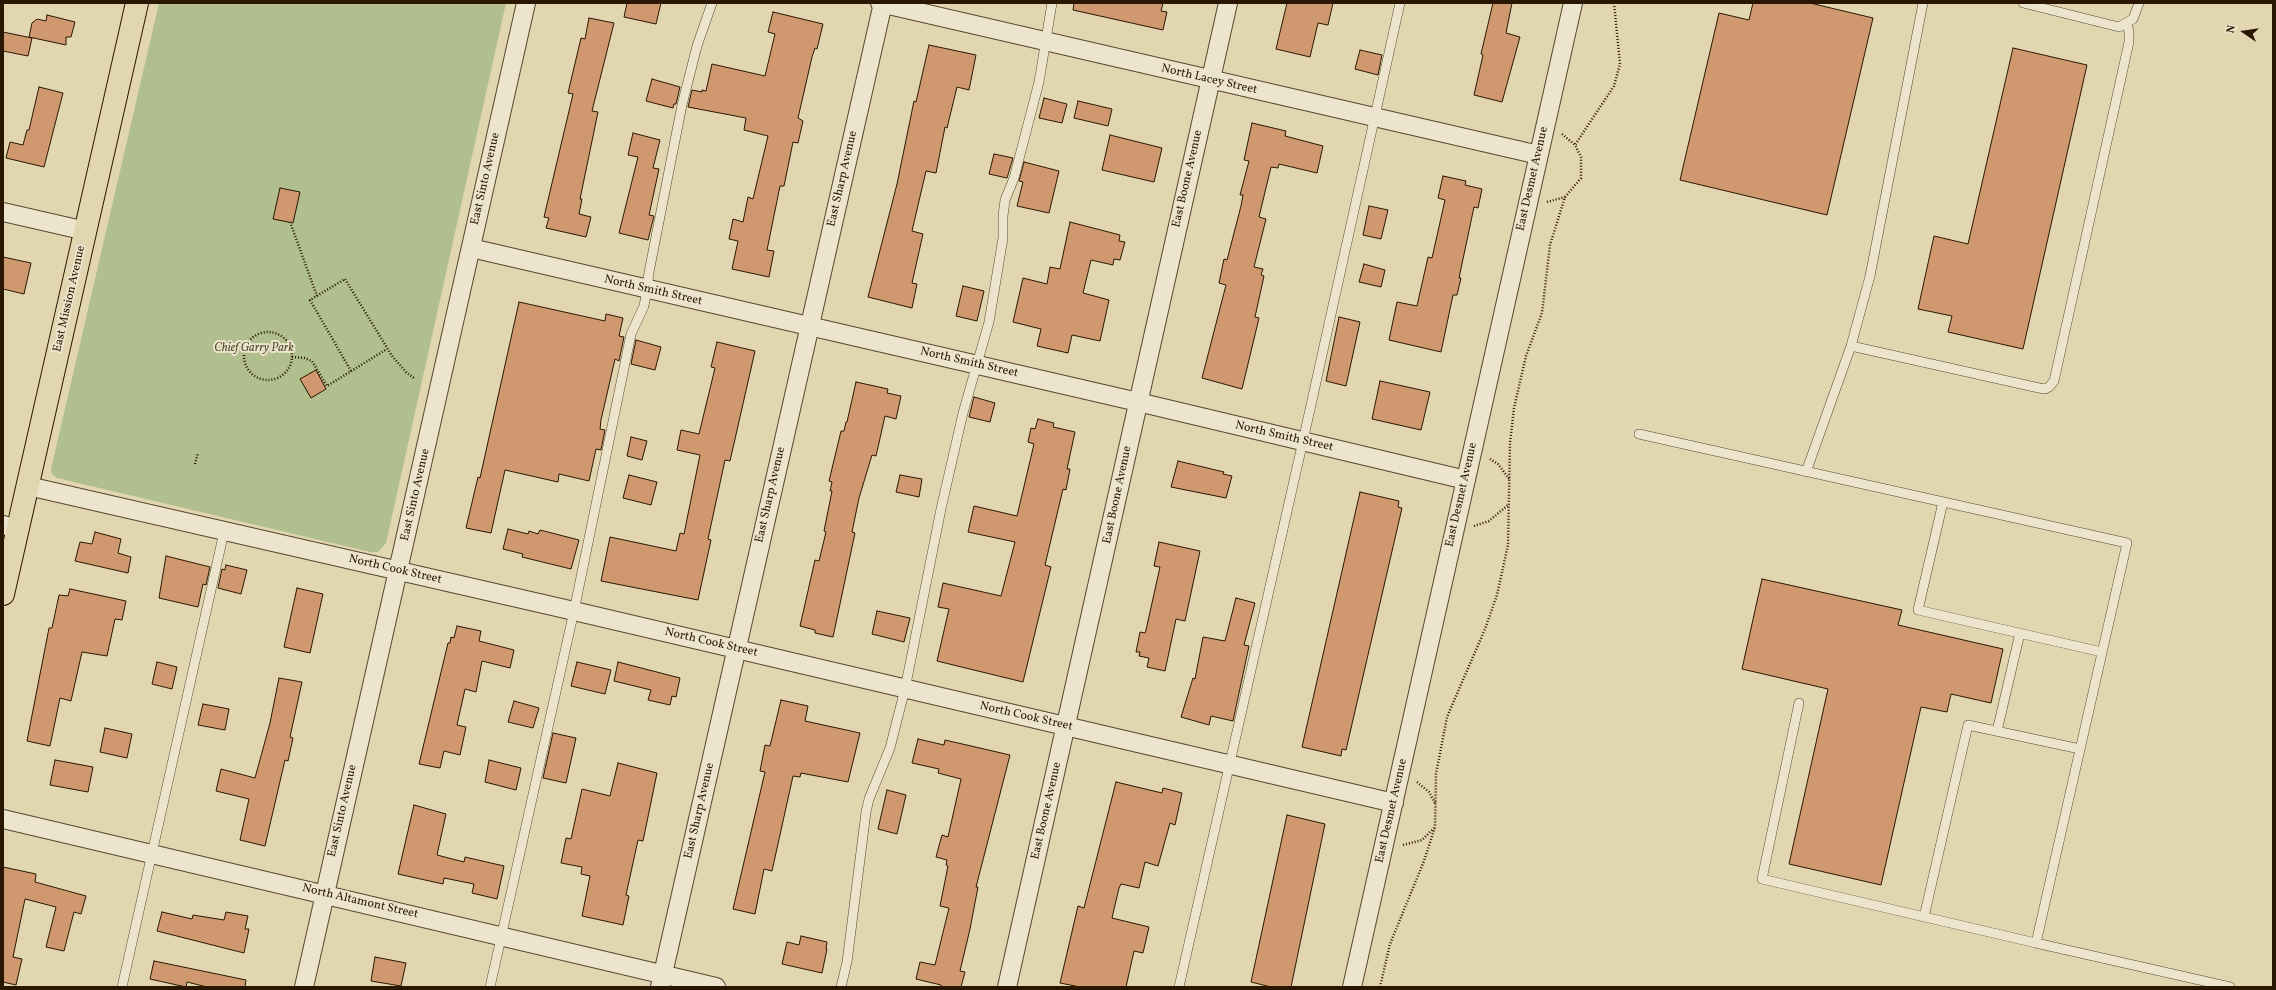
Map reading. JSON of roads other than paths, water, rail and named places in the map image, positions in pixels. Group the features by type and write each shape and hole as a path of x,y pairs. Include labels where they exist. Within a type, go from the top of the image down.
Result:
{"main road":[{"name":"East Mission Avenue","path":"3,594 11,527 28,486 138,3"}],"street":[{"name":"East Sinto Avenue","path":"304,987 526,3"},
{"name":"North Lacey Street","path":"882,3 1376,119 1539,155"},
{"name":"East Sharp Avenue","path":"662,981 882,3"},
{"name":"East Boone Avenue","path":"1007,987 1228,3"},
{"name":"East Desmet Avenue","path":"1352,987 1573,3"},
{"path":"3,212 86,231"},
{"name":"North Smith Street","path":"471,248 647,290 1138,402 1466,480"},
{"name":"North Cook Street","path":"28,486 224,532 574,610 1394,803"},
{"name":"North Altamont Street","path":"3,819 502,936 662,981 716,987"}],"lane":[{"path":"490,987 574,610 631,334 644,306 648,272 682,105 697,46 712,3"},
{"path":"841,987 847,962 866,812 871,792 890,748 905,689 941,509 977,366 990,322 997,280 1006,200 1014,178 1039,82 1052,3"},
{"path":"1179,987 1304,441 1376,119 1400,3"},
{"path":"1806,472 1851,346 1870,276 1922,3"},
{"path":"2023,3 2119,27 2127,24 2133,19 2139,3"},
{"path":"1851,346 2039,388 2045,389 2049,387 2054,381 2129,42 2127,24"},
{"path":"1639,434 2127,543 2036,943"},
{"path":"1943,502 1918,610 2102,652"},
{"path":"122,987 224,532"},
{"path":"1997,731 2020,633"},
{"path":"1799,703 1762,879 2230,987"},
{"path":"1924,917 1968,724 2080,749"}],"park label":[{"name":"Chief Garry Park","path":"254,349"}]}
